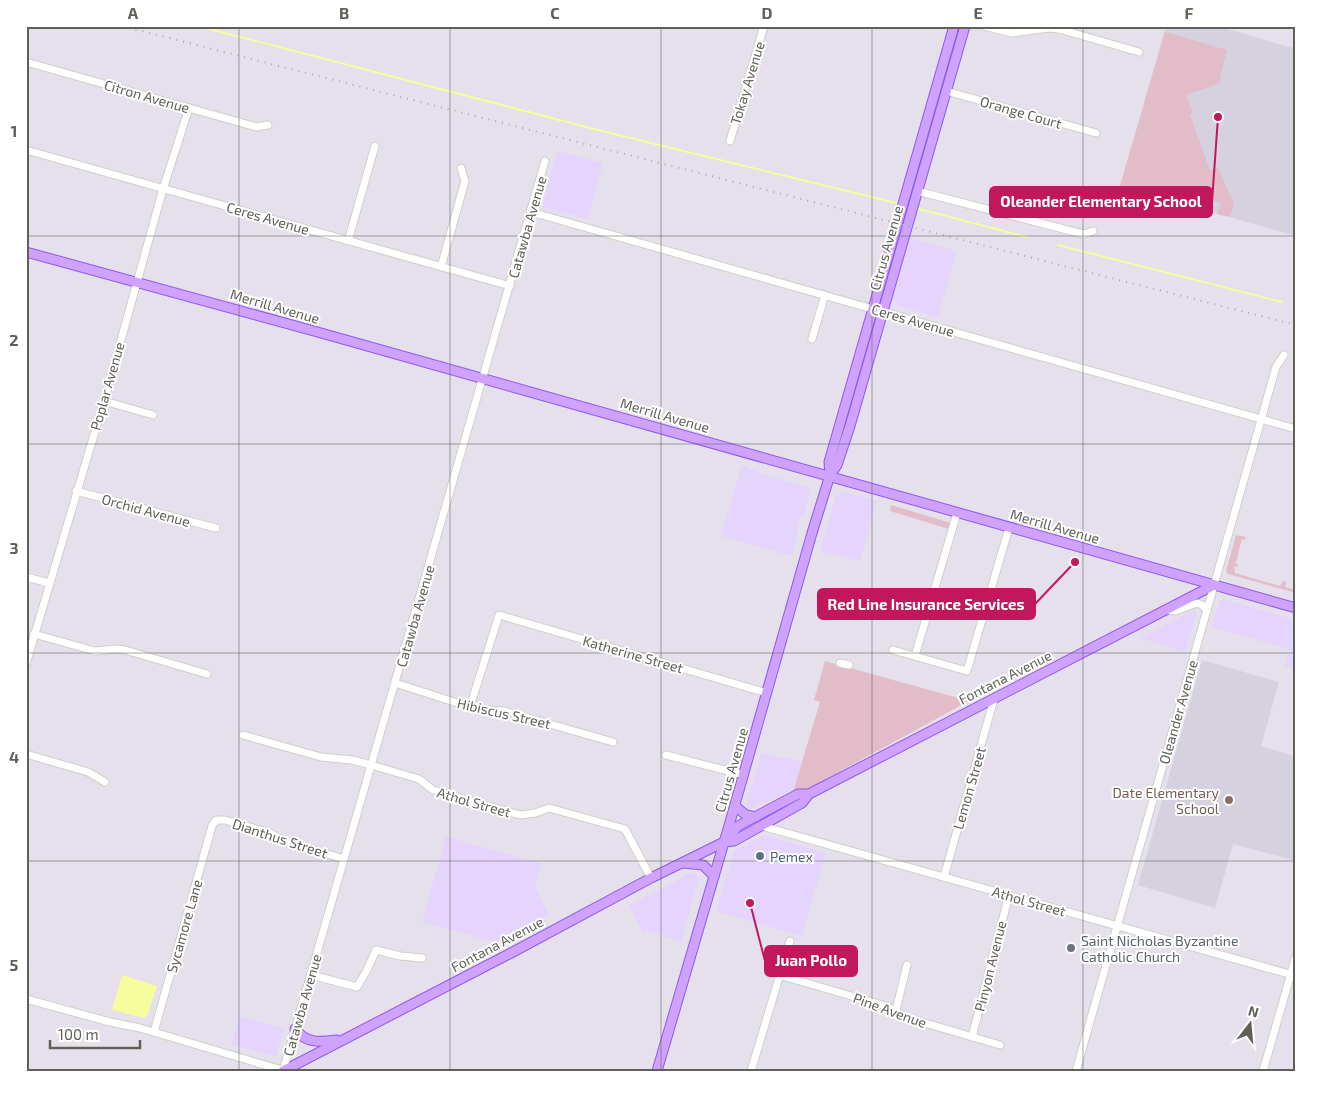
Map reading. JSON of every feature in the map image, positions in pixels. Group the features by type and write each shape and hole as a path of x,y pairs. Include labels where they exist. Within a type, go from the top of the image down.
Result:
{"main road":[{"name":"Citrus Avenue","path":"830,476 829,462 954,26"},
{"name":"Citrus Avenue","path":"657,1071 830,476 837,465 847,434 965,26"},
{"name":"Merrill Avenue","path":"26,252 137,281 1296,608"},
{"name":"Fontana Avenue","path":"284,1071 651,878 724,842 734,841 802,802 809,794 1214,585"},
{"name":"Fontana Avenue","path":"724,842 738,826 798,794 809,794"},
{"path":"734,806 746,815 756,817"},
{"path":"683,862 703,865 714,876"},
{"path":"295,1029 300,1036 310,1041 343,1040"}],"street":[{"name":"Tokay Avenue","path":"730,141 764,26"},
{"path":"984,26 1012,33 1048,28 1059,29 1139,52"},
{"name":"Citron Avenue","path":"26,62 256,127 268,125"},
{"name":"Orange Court","path":"946,91 1096,133"},
{"name":"Poplar Avenue","path":"26,664 104,400 163,189 189,108"},
{"path":"348,241 375,146"},
{"name":"Ceres Avenue","path":"26,150 510,286"},
{"name":"Catawba Avenue","path":"284,1071 546,162"},
{"path":"441,267 465,181 461,168"},
{"path":"917,192 1084,234 1093,231"},
{"name":"Ceres Avenue","path":"531,212 1296,429"},
{"path":"812,338 825,295"},
{"name":"Oleander Avenue","path":"1076,1071 1276,367 1284,355"},
{"path":"104,400 154,415"},
{"name":"Orchid Avenue","path":"76,491 216,528"},
{"path":"915,656 957,513"},
{"path":"893,650 967,671 1009,528"},
{"path":"26,576 49,583"},
{"path":"1166,610 1175,611 1197,603 1202,605 1207,611"},
{"name":"Katherine Street","path":"470,707 499,615 767,693"},
{"path":"34,634 95,650 125,650 207,674"},
{"path":"840,663 849,665"},
{"name":"Hibiscus Street","path":"395,683 470,707 504,711 613,742"},
{"name":"Lemon Street","path":"944,877 994,699"},
{"name":"Athol Street","path":"243,735 321,757 352,760 371,765 418,779 433,790 520,815 550,808 625,829 651,878"},
{"path":"26,754 88,772 105,782"},
{"path":"666,755 744,775"},
{"name":"Dianthus Street","path":"216,820 225,820 267,832 287,842 344,859"},
{"name":"Sycamore Lane","path":"154,1032 212,826 216,820"},
{"name":"Athol Street","path":"762,826 1293,975"},
{"name":"Pinyon Avenue","path":"972,1037 1009,895"},
{"path":"751,1071 790,941"},
{"path":"311,974 357,987 376,950 400,956 422,958"},
{"path":"1264,1071 1293,975 1296,956"},
{"path":"896,1010 907,965"},
{"name":"Pine Avenue","path":"779,975 886,1006 908,1018 1000,1045"},
{"path":"26,999 154,1032 284,1071"}],"shaded area":[{"path":"1166,26 1217,26 1296,49 1296,236 1120,186"},
{"path":"1165,32 1227,50 1220,78 1221,82 1186,95 1193,113 1190,115 1210,170 1218,168 1234,204 1230,217 1217,214 1221,203 1205,198 1201,209 1120,186"},
{"path":"557,151 603,163 588,219 542,207"},
{"path":"910,238 957,251 938,317 898,306 893,299"},
{"path":"742,465 762,474 809,488 805,511 800,519 792,556 721,536"},
{"path":"843,492 877,501 860,561 820,551 836,496"},
{"path":"891,505 951,523 949,529 890,511"},
{"path":"1236,535 1246,537 1245,540 1242,539 1235,563 1238,564 1237,567 1234,566 1235,573 1280,586 1283,581 1286,582 1285,587 1296,590 1296,593 1228,574 1226,571"},
{"path":"940,589 956,594 957,591 965,593 966,591 985,595 978,616 956,610 955,614 934,608"},
{"path":"1223,599 1296,621 1296,669 1285,666 1289,649 1212,627 1219,602"},
{"path":"1194,610 1197,612 1185,652 1140,638"},
{"name":"Date Elementary School","path":"1202,660 1279,682 1261,746 1296,757 1296,861 1233,844 1215,908 1138,885"},
{"path":"825,661 969,701 802,792 793,792 820,702 814,700"},
{"path":"761,753 802,762 794,789 749,809 746,805"},
{"path":"764,835 826,853 802,936 716,911 734,851"},
{"path":"446,837 541,863 535,887 549,915 495,942 422,922"},
{"path":"693,872 699,878 681,941 646,931 643,933 629,905"},
{"path":"122,975 157,986 148,1014 144,1018 112,1010"},
{"path":"239,1016 284,1029 276,1055 231,1044"}],"waterway":[{"path":"198,26 594,129 896,203"},
{"path":"919,209 1027,237"},
{"path":"1058,245 1282,302"}],"railway":[{"path":"122,26 1296,325"}],"place":[{"name":"Oleander Elementary School","path":"1218,117"},
{"name":"Red Line Insurance Services","path":"1075,562"},
{"name":"Date Elementary School","path":"1229,800"},
{"name":"Pemex","path":"760,856"},
{"name":"Juan Pollo","path":"750,903"},
{"name":"Saint Nicholas Byzantine Catholic Church","path":"1071,948"}]}
